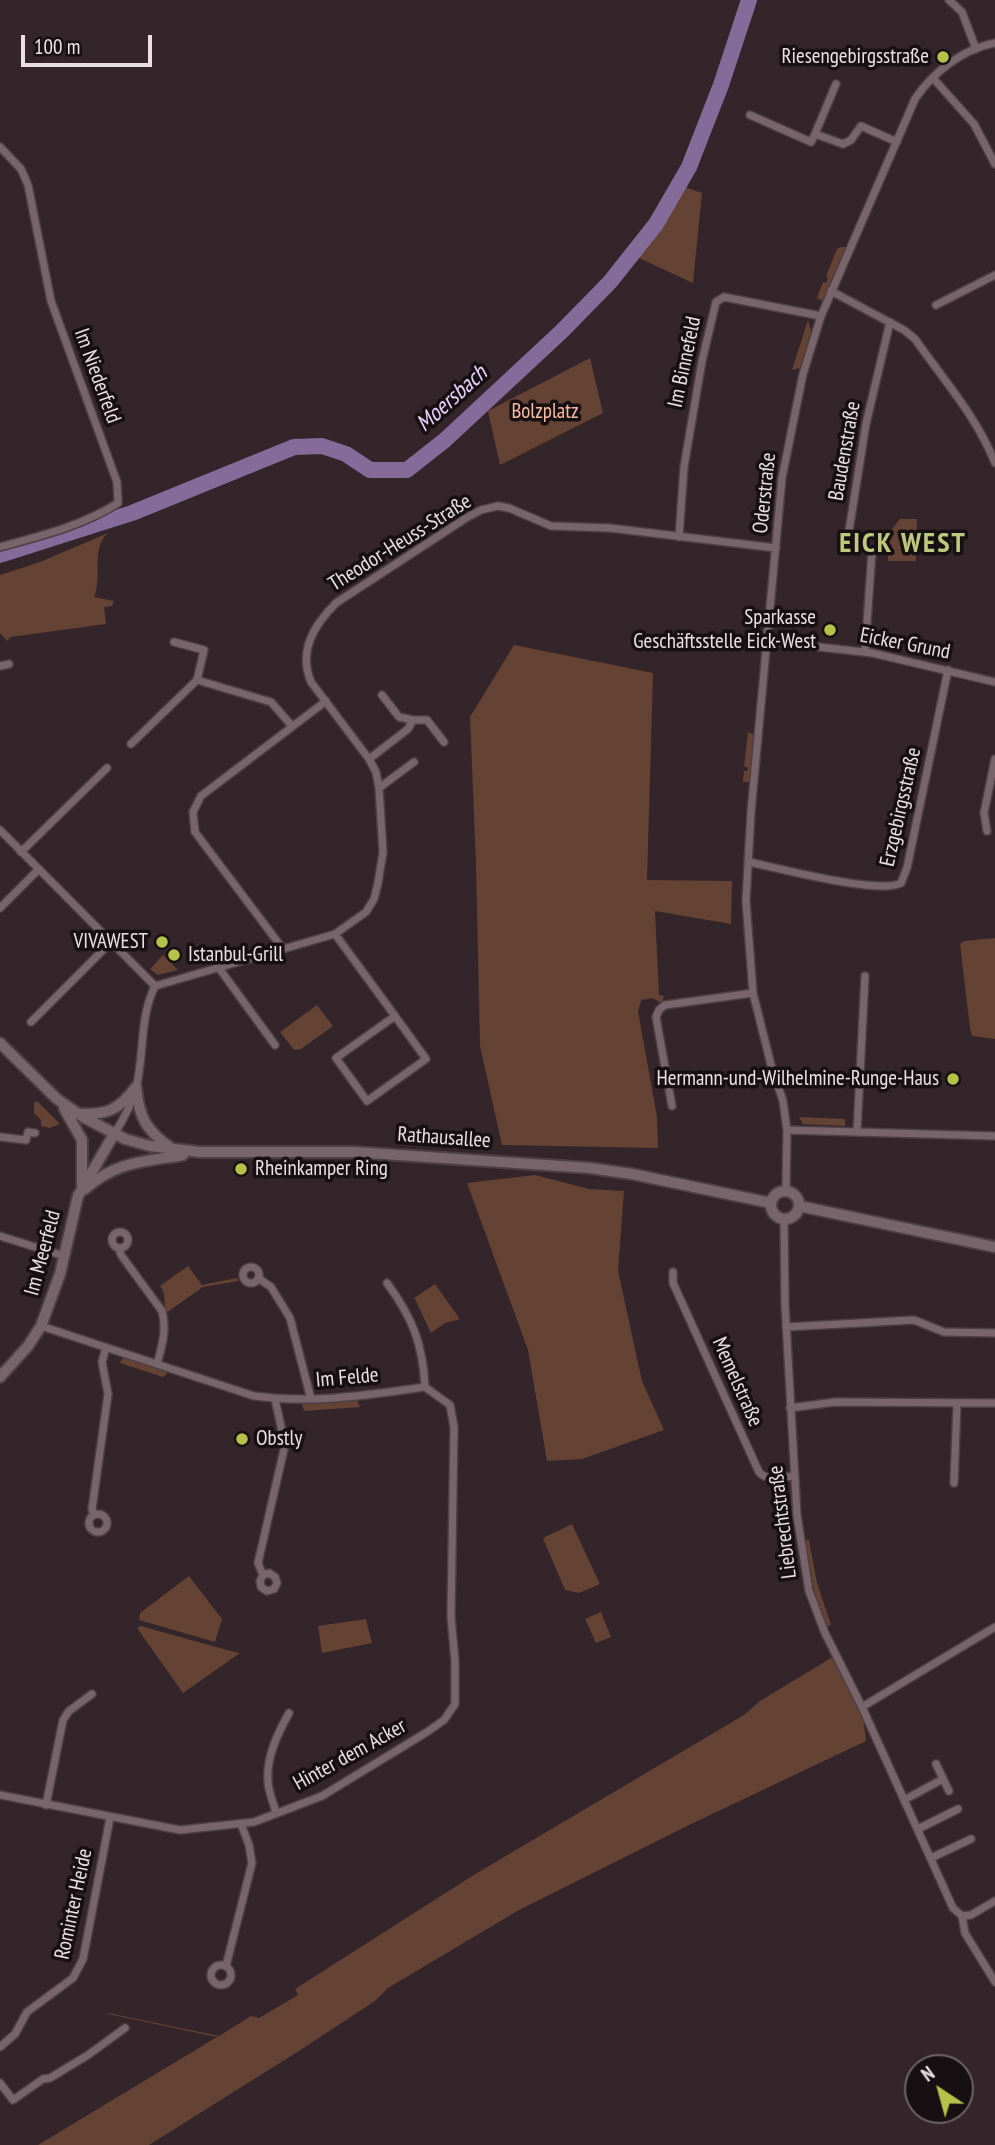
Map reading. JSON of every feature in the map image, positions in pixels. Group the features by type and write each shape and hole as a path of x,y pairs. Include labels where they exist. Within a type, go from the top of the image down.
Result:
{"street":[{"path":"949,0 962,12 976,49"},
{"name":"Oderstraße","path":"786,1191 787,1130 783,1101 753,993 746,901 766,641 782,478 791,425 821,316 915,99 948,65 976,49 994,44"},
{"path":"933,78 974,124 995,164"},
{"path":"750,115 811,142 836,84"},
{"path":"815,134 843,144 851,140 860,126 897,142"},
{"name":"Im Niederfeld","path":"0,147 21,169 28,185 51,301 117,482 118,503 54,533 0,547"},
{"path":"936,305 995,275"},
{"path":"831,291 890,322 915,340 971,417 989,446 995,463"},
{"name":"Im Binnefeld","path":"679,537 684,467 702,361 716,302 724,296 821,316"},
{"name":"Baudenstraße","path":"865,652 872,551 846,543 866,424 890,322"},
{"name":"Theodor-Heuss-Straße","path":"155,986 335,934 366,912 376,891 383,852 376,772 369,758 312,682 306,670 306,652 313,632 321,618 336,603 481,510 498,506 551,526 610,528 776,548"},
{"name":"Eicker Grund","path":"766,641 865,652 995,682"},
{"path":"131,744 197,680 204,650 174,642"},
{"path":"0,666 9,664"},
{"name":"Erzgebirgsstraße","path":"750,862 823,878 888,887 902,882 948,670"},
{"path":"197,680 271,702 292,726"},
{"path":"382,695 400,717 427,720 444,743"},
{"path":"283,949 195,832 193,812 201,796 326,701"},
{"path":"369,758 408,729 413,720"},
{"path":"986,831 984,813 995,759"},
{"path":"379,788 414,762"},
{"path":"21,852 107,768"},
{"path":"0,830 155,986 149,999 136,1087 129,1110 114,1134"},
{"path":"0,908 39,869"},
{"path":"335,934 395,1016 426,1059 367,1101 336,1058 395,1016"},
{"path":"31,1022 111,942"},
{"path":"219,968 275,1045"},
{"path":"857,1132 865,976"},
{"path":"672,1106 656,1017 659,1010 665,1005 753,993"},
{"path":"0,1043 57,1099 74,1121 82,1140 80,1192"},
{"path":"77,1114 110,1111 136,1087"},
{"path":"136,1087 144,1124 173,1150"},
{"name":"Rathausallee","path":"57,1099 77,1114 114,1134 136,1143 173,1150 200,1153 354,1152 590,1168 771,1203"},
{"path":"787,1130 995,1136"},
{"path":"0,1137 26,1140 28,1132 35,1132"},
{"name":"Im Meerfeld","path":"0,1377 28,1346 41,1326 52,1300 80,1192 114,1134"},
{"path":"80,1192 104,1174 122,1165 200,1153"},
{"path":"786,1191 796,1196 799,1206 794,1216 784,1220 775,1216 771,1203 774,1196 786,1191"},
{"path":"799,1206 995,1247"},
{"name":"Liebrechtstraße","path":"784,1220 786,1327 794,1476 809,1591 825,1633 862,1707 953,1908 962,1916 965,1933 995,1982"},
{"path":"0,1236 64,1256"},
{"path":"119,1248 121,1255 162,1311 165,1322 164,1341 157,1364"},
{"name":"Memelstraße","path":"673,1272 673,1283 759,1472 770,1478 794,1476"},
{"path":"258,1278 271,1287 289,1318 311,1399"},
{"path":"387,1283 401,1302 424,1357 425,1387"},
{"path":"786,1327 914,1320 944,1332 995,1333"},
{"name":"Im Felde","path":"41,1326 254,1396 311,1399 366,1396 425,1387"},
{"path":"94,1515 92,1509 108,1394 102,1362 107,1348"},
{"name":"Hinter dem Acker","path":"0,1795 180,1830 241,1824 322,1796 427,1732 450,1712 455,1704 451,1617 454,1427 450,1405 425,1387"},
{"path":"263,1575 258,1563 260,1551 285,1445 275,1399"},
{"path":"790,1408 835,1402 995,1404"},
{"path":"954,1483 957,1404"},
{"path":"862,1707 995,1627"},
{"path":"46,1805 63,1720 69,1711 92,1694"},
{"path":"276,1813 268,1781 270,1759 276,1737 289,1713"},
{"path":"936,1764 949,1791"},
{"path":"904,1800 943,1779"},
{"path":"918,1829 958,1809"},
{"name":"Rominter Heide","path":"0,2047 15,2034 27,2012 73,1978 79,1969 110,1818"},
{"path":"226,1966 252,1863 241,1824"},
{"path":"931,1858 971,1839"},
{"path":"962,1916 971,1915 995,1901"},
{"path":"0,2083 13,2100 43,2078 50,2078 88,2055 125,2028"}],"green space":[{"path":"679,185 702,193 693,283 628,253"},
{"path":"847,247 823,301 817,298 823,282 826,283 826,276 837,249"},
{"path":"808,320 811,331 800,368 792,370"},
{"name":"Bolzplatz","path":"590,358 603,413 500,465 488,411"},
{"path":"900,519 917,519 916,561 888,561 888,534"},
{"path":"108,533 99,547 94,597 114,601 112,606 104,607 106,624 11,637 7,641 0,633 0,575 40,562"},
{"path":"514,645 653,673 647,880 732,881 731,924 655,911 659,995 664,996 662,1003 652,998 642,998 638,1011 657,1117 658,1148 502,1145 480,1046 470,717"},
{"path":"748,732 755,735 751,779 743,782 744,771 748,768 744,766"},
{"path":"995,938 995,1039 972,1036 960,944 964,941"},
{"path":"163,955 178,970 158,975 150,969"},
{"path":"317,1005 333,1026 301,1049 294,1050 280,1032"},
{"path":"37,1101 60,1124 50,1128 41,1126 41,1120 34,1113 34,1103"},
{"path":"799,1117 845,1119 845,1126 803,1124"},
{"path":"535,1175 589,1189 624,1191 618,1271 642,1381 664,1430 582,1459 547,1461 528,1350 467,1183"},
{"path":"188,1266 202,1285 237,1278 238,1281 203,1287 166,1313 160,1286"},
{"path":"435,1284 460,1319 445,1323 431,1333 414,1298"},
{"path":"123,1357 166,1371 167,1374 163,1377 120,1363"},
{"path":"357,1401 360,1407 304,1411 302,1404"},
{"path":"572,1524 600,1584 579,1593 565,1590 543,1538"},
{"path":"804,1540 809,1540 817,1583 831,1625 826,1627 815,1594"},
{"path":"189,1576 222,1619 215,1642 139,1620 140,1613"},
{"path":"601,1612 611,1637 596,1643 585,1619"},
{"path":"366,1619 372,1643 322,1653 318,1626"},
{"path":"141,1626 240,1653 183,1693 137,1628"},
{"path":"836,1655 862,1707 866,1741 519,1910 388,1988 375,2001 299,2051 149,2145 38,2145 217,2037 108,2014 105,2016 108,2013 219,2036 251,2016 259,2018 298,1995 295,1989 472,1876 744,1715 760,1701"}],"waterway":[{"name":"Moersbach","path":"0,555 132,513 294,447 322,446 346,454 370,470 407,470 445,440 562,331 610,282 656,224 689,167 721,85 749,0"}],"place":[{"name":"Riesengebirgsstraße","path":"943,57"},
{"name":"Sparkasse Geschäftsstelle Eick-West","path":"830,630"},
{"name":"VIVAWEST","path":"162,942"},
{"name":"Istanbul-Grill","path":"174,955"},
{"name":"Hermann-und-Wilhelmine-Runge-Haus","path":"953,1079"},
{"name":"Rheinkamper Ring","path":"241,1169"},
{"name":"Obstly","path":"242,1439"}],"district":[{"name":"EICK WEST","path":"903,544"}]}
